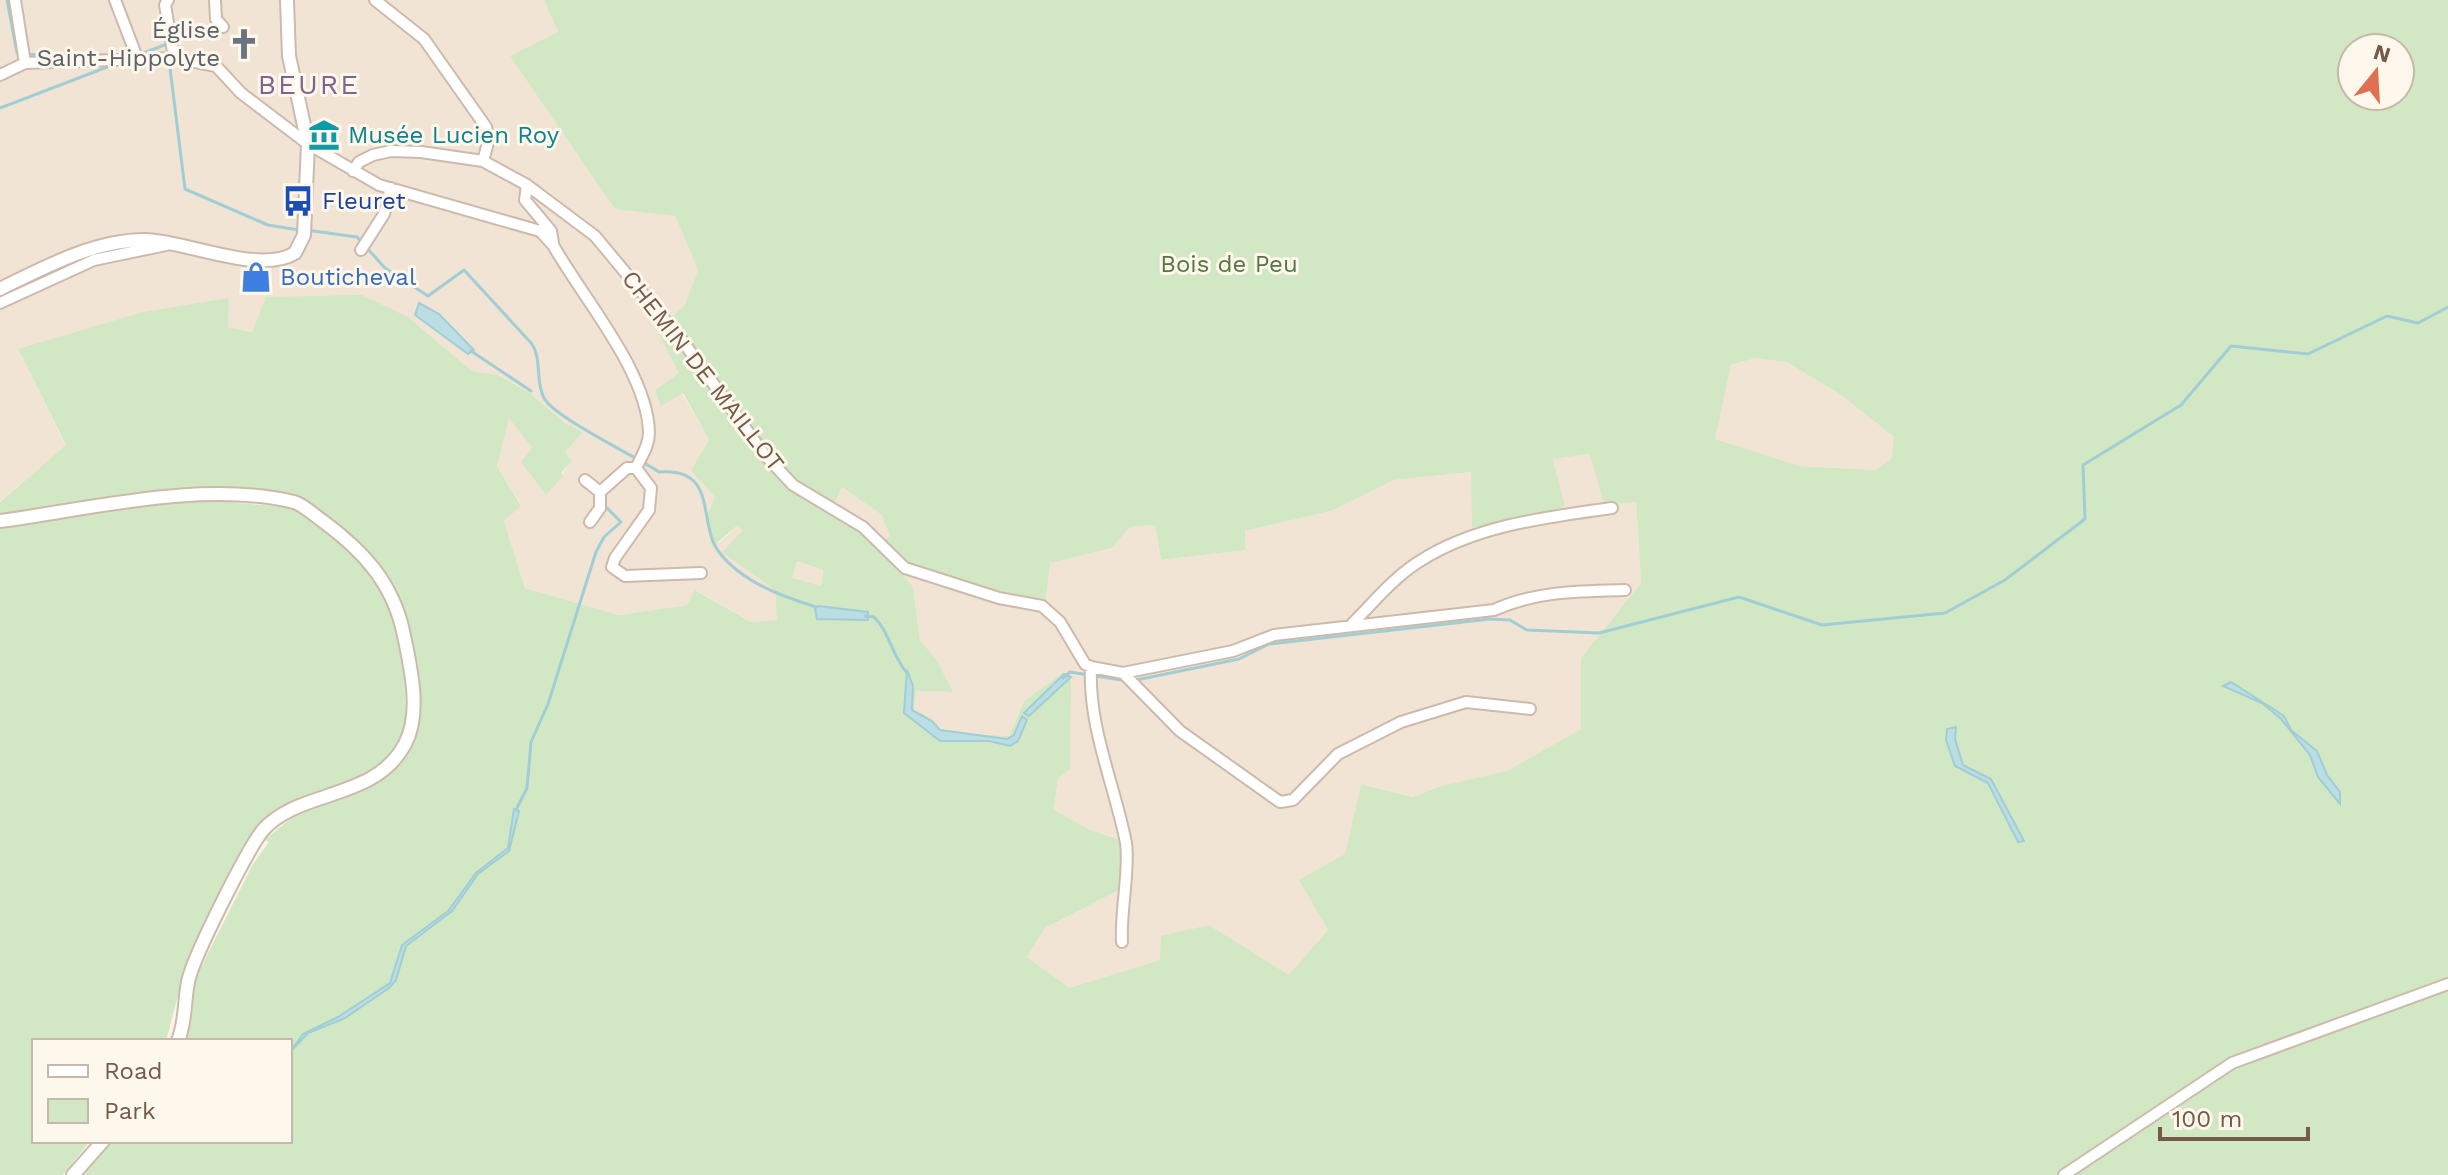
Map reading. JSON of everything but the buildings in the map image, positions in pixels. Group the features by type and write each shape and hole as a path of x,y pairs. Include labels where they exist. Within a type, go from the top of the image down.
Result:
{"street":[{"path":"15,0 25,59"},
{"path":"115,0 137,56"},
{"path":"168,0 165,5 170,58"},
{"path":"215,0 216,19 223,27"},
{"path":"0,289 63,259 105,246 145,240 276,261 288,258 299,247 305,218 308,144 289,56 287,0"},
{"path":"375,0 424,39 486,127 489,139 483,161"},
{"path":"0,75 25,59 137,56 170,58 219,68 241,93 308,144 353,171 391,188 540,231 553,245 630,371 648,423 648,441 638,462 600,492 600,508 590,522"},
{"name":"CHEMIN DE MAILLOT","path":"353,171 359,162 391,151 483,161 527,185 595,236 684,343 764,454 793,485 863,527 905,568 999,598 1042,606 1060,622 1091,673"},
{"path":"527,185 525,200 551,231 553,245"},
{"path":"364,245 384,214 391,188"},
{"path":"0,303 94,260 172,244"},
{"path":"638,462 653,495 649,510 612,567 625,576 701,573"},
{"path":"585,480 600,492"},
{"path":"0,521 195,492 296,503 352,543 383,577 399,617 410,666 412,707 410,735 404,747 389,765 360,786 292,812 264,830 202,946 188,979 184,1027 179,1039"},
{"path":"1352,624 1384,590 1420,561 1452,545 1534,519 1612,508"},
{"path":"1122,942 1120,911 1127,847 1091,673 1127,678 1233,651 1274,635 1494,610 1517,600 1564,592 1625,590"},
{"path":"1127,678 1180,731 1280,802 1293,800 1338,754 1401,722 1466,702 1530,709"},
{"path":"2064,1175 2232,1063 2448,984"},
{"path":"73,1175 101,1143"}],"shaded area":[{"path":"0,0 544,0 558,32 510,57 675,216 698,270 684,306 656,329 680,373 682,393 709,440 715,497 706,517 719,543 738,525 797,561 823,570 817,619 751,622 696,590 687,605 619,615 525,588 504,521 521,505 497,466 509,417 532,448 546,495 572,461 565,452 582,432 565,423 530,393 498,375 472,371 408,317 252,332 228,327 229,298 18,349 66,446 0,501"},
{"path":"1756,358 1786,362 1841,395 1894,437 1891,459 1876,470 1800,466 1714,439 1731,365"},
{"path":"1590,454 1636,502 1641,583 1581,658 1581,729 1507,772 1441,786 1413,797 1361,784 1328,930 1289,976 1209,925 1160,960 1070,989 1026,956 1045,928 1119,890 1120,839 1088,829 1054,811 1058,778 1024,700 1009,736 945,732 913,710 915,690 952,692 936,659 920,640 913,587 879,544 831,512 842,487 883,515 890,536 885,539 912,566 1044,604 1049,563 1112,548 1130,527 1155,525 1161,560 1246,550 1245,531 1331,511 1394,480 1471,472 1473,528 1564,507 1553,458"}],"green space":[{"name":"Bois de Peu","path":"544,0 2448,0 2448,1175 83,1175 111,1143 292,1143 292,1039 186,1039 195,979 253,864 269,842 264,840 294,816 363,790 392,769 409,750 417,721 404,616 387,574 355,539 298,498 195,487 0,516 0,502 66,445 18,349 143,312 229,298 228,327 252,332 266,297 362,295 408,317 472,371 498,375 530,393 565,423 583,432 565,452 572,461 546,495 521,462 532,448 509,418 497,466 521,506 504,521 525,588 619,615 687,605 695,590 751,622 777,620 775,590 722,552 743,530 738,525 712,547 706,517 715,497 691,470 709,440 683,393 661,406 655,390 679,373 656,329 684,306 698,270 675,216 615,209 510,56 558,32","holes":["1756,358 1786,362 1841,395 1894,437 1891,459 1876,470 1800,466 1715,439 1731,365","1590,454 1604,505 1636,502 1641,583 1581,658 1581,729 1507,771 1441,786 1413,797 1361,784 1345,854 1299,880 1328,930 1289,975 1209,925 1161,936 1160,960 1070,988 1027,957 1045,928 1119,890 1121,840 1088,829 1054,810 1058,778 1070,769 1071,681 1063,673 1024,701 1009,736 945,732 914,710 916,691 953,692 936,659 920,640 913,587 879,544 831,512 842,487 882,515 890,536 884,540 912,566 1045,604 1050,563 1112,548 1130,527 1155,525 1161,560 1246,550 1245,531 1331,511 1394,480 1471,472 1472,528 1565,507 1553,459","797,561 823,570 821,586 792,578"]},
{"path":"195,499 294,508 348,547 378,580 394,619 404,667 406,720 399,744 385,760 357,781 252,837 188,957 167,1039 32,1039 32,1143 88,1143 63,1175 0,1175 0,527"}],"water":[{"path":"419,303 439,314 474,350 468,354 415,315"},
{"path":"818,606 868,612 868,620 817,619 815,609"},
{"path":"907,670 913,686 912,710 932,721 940,730 1007,739 1014,735 1022,716 1027,720 1018,741 1010,746 989,741 940,741 904,713"},
{"path":"1064,674 1071,677 1029,716 1024,713"},
{"path":"2231,682 2284,716 2291,730 2317,751 2327,775 2340,792 2340,804 2318,777 2310,755 2281,719 2262,703 2223,686"},
{"path":"1956,727 1955,739 1963,765 1991,779 2024,841 2018,842 1988,783 1955,766 1946,740 1947,729"},
{"path":"514,809 519,811 509,851 478,874 452,911 406,946 396,980 389,988 345,1018 308,1033 292,1050 303,1034 338,1017 390,983 402,945 448,911 476,873 508,848"}],"waterway":[{"path":"7,0 17,53 49,56 77,53"},
{"path":"141,54 167,44"},
{"path":"169,60 185,189 268,225 299,230"},
{"path":"0,108 115,64"},
{"path":"306,230 357,237 385,268 428,296 464,270 532,344 537,356 541,391 551,406 579,426 659,472 678,473 691,478 699,487 713,540 728,563 763,587 816,607"},
{"path":"1136,680 1239,659 1269,644 1490,619 1510,620 1527,630 1599,633 1739,597 1822,625 1945,613 2005,580 2085,519 2083,465 2181,405 2231,346 2308,354 2387,316 2418,323 2448,307"},
{"path":"471,351 531,391"},
{"path":"516,810 527,788 531,742 548,704 596,552 604,537 621,522 606,507"},
{"path":"865,616 874,617 879,623 907,673"},
{"path":"1063,678 1070,672 1128,681"}],"place":[{"name":"Église Saint-Hippolyte","path":"244,44"},
{"name":"Musée Lucien Roy","path":"324,135"},
{"name":"Fleuret","path":"298,201"},
{"name":"Bouticheval","path":"256,277"}],"district":[{"name":"BEURE","path":"309,84"}]}
